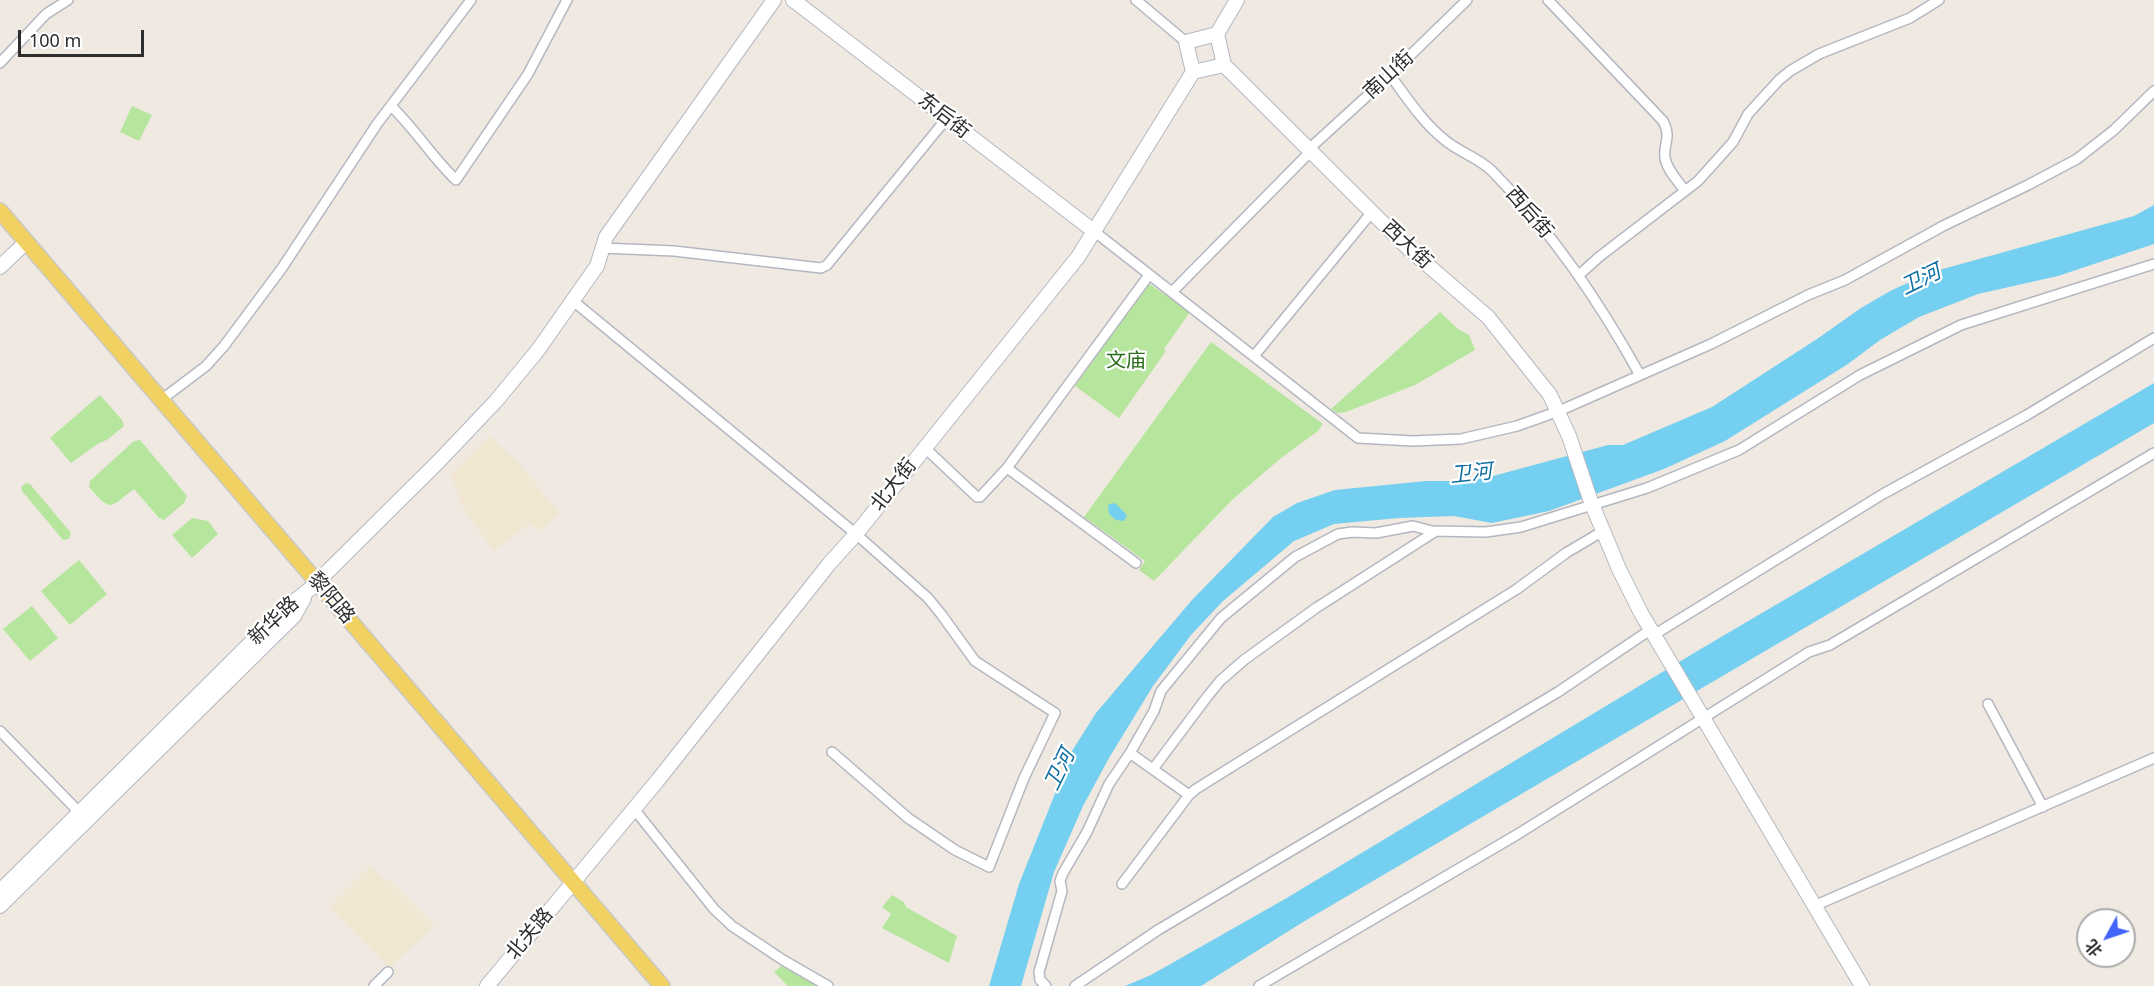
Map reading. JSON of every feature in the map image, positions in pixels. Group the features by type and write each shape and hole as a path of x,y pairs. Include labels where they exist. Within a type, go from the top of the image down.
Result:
{"main road":[{"name":"黎阳路","path":"0,211 314,585"},
{"name":"黎阳路","path":"0,225 314,585 570,886 649,986"},
{"name":"黎阳路","path":"570,886 662,986"}],"street":[{"path":"0,63 46,14 68,0"},
{"path":"161,400 206,366 219,352 282,268 326,199 391,106 471,0"},
{"path":"391,106 406,120 456,180 528,74 567,0"},
{"path":"314,585 439,461 496,401 538,350 597,266 606,237 774,0"},
{"name":"东后街","path":"793,0 1095,232"},
{"path":"1136,0 1186,42 1193,72 1224,65 1217,34 1237,0"},
{"name":"南山街","path":"1172,292 1310,150 1467,0"},
{"path":"1548,0 1663,121 1668,132 1665,157 1685,191"},
{"path":"1579,275 1706,173 1733,142 1748,114 1790,71 1819,54 1910,18 1939,0"},
{"path":"1186,42 1217,34"},
{"name":"西大街","path":"1224,65 1409,249 1488,317 1550,395 1570,438 1592,504 1618,569 1700,713 1862,986"},
{"name":"北大街","path":"570,886 1058,283 1095,232 1193,72"},
{"name":"西后街","path":"1390,75 1430,126 1447,141 1491,170 1532,215 1606,314 1640,375"},
{"path":"1095,232 1358,438 1368,440 1461,439 1517,426 1559,411 1711,344 1808,295 1845,280 1943,226 2077,159 2114,130 2154,91"},
{"path":"603,248 674,251 821,268 827,265 947,118"},
{"path":"1254,356 1372,212"},
{"path":"0,267 20,248"},
{"path":"1046,986 1039,972 1062,891 1060,881 1109,784 1154,711 1161,691 1221,618 1294,557 1338,534 1376,533 1413,526 1436,531 1486,532 1521,527 1647,488 1739,450 1860,375 1961,325 2154,264"},
{"path":"924,447 977,497 989,488 1007,468 1149,274"},
{"path":"572,300 856,534 927,598 975,661 1054,713 1024,778 989,867 955,850 908,818 832,753"},
{"path":"1075,986 1158,930 1656,636 1883,494 2027,415 2154,338"},
{"path":"1259,986 1518,834 1700,713 1809,652 1830,645 2154,453"},
{"path":"1007,468 1136,563"},
{"path":"1153,769 1220,681 1244,660 1316,608 1436,531"},
{"path":"1122,884 1190,795 1278,736 1403,661 1603,531"},
{"name":"新华路","path":"0,891 278,616 314,585"},
{"name":"新华路","path":"0,906 294,616 314,585"},
{"path":"1988,704 2043,807"},
{"path":"0,731 79,812"},
{"path":"1130,753 1190,795"},
{"path":"1814,906 2154,758"},
{"path":"634,809 714,909 732,926 783,960 828,986"},
{"name":"北关路","path":"487,986 570,886"},
{"path":"374,986 388,972"}],"shaded area":[{"path":"490,436 521,466 560,514 538,531 530,523 494,551 462,506 451,473"},
{"path":"370,866 385,881 388,879 434,925 390,968 329,907"}],"green space":[{"path":"132,106 152,115 139,141 120,132"},
{"name":"文庙","path":"1148,283 1190,312 1119,418 1075,386"},
{"path":"1440,312 1458,329 1469,335 1475,350 1415,385 1346,412 1337,413 1331,409"},
{"path":"1211,342 1323,424 1318,431 1281,458 1231,501 1154,581 1139,570 1145,561 1084,517"},
{"path":"100,395 122,420 124,426 71,463 50,438"},
{"path":"140,440 187,496 184,503 164,520 159,518 134,489 111,505 102,501 89,487 90,481 134,441"},
{"path":"26,483 30,484 71,533 69,539 63,540 22,491 21,487"},
{"path":"192,518 208,521 218,534 192,558 172,535"},
{"path":"79,560 107,594 70,625 41,591"},
{"path":"32,606 58,638 30,661 3,629"},
{"path":"892,895 904,902 906,907 957,936 949,963 882,928 891,914 882,907"},
{"path":"784,964 819,986 788,986 774,972"}],"water":[{"name":"卫河","path":"2154,205 2154,244 2058,276 1978,294 1919,317 1725,441 1664,469 1549,511 1492,523 1454,516 1399,518 1334,524 1294,541 1222,602 1191,635 1153,686 1083,806 1054,872 1021,986 989,986 1019,884 1072,751 1096,713 1192,600 1273,517 1297,503 1335,490 1426,481 1461,481 1493,476 1608,445 1623,445 1712,407 1861,308 1892,290 1932,272 2134,216"},
{"path":"2154,383 2154,423 1303,922 1201,986 1125,986 1151,975 1285,899 1704,647"},
{"path":"1115,503 1127,515 1124,521 1116,520 1109,514 1108,505"}]}
